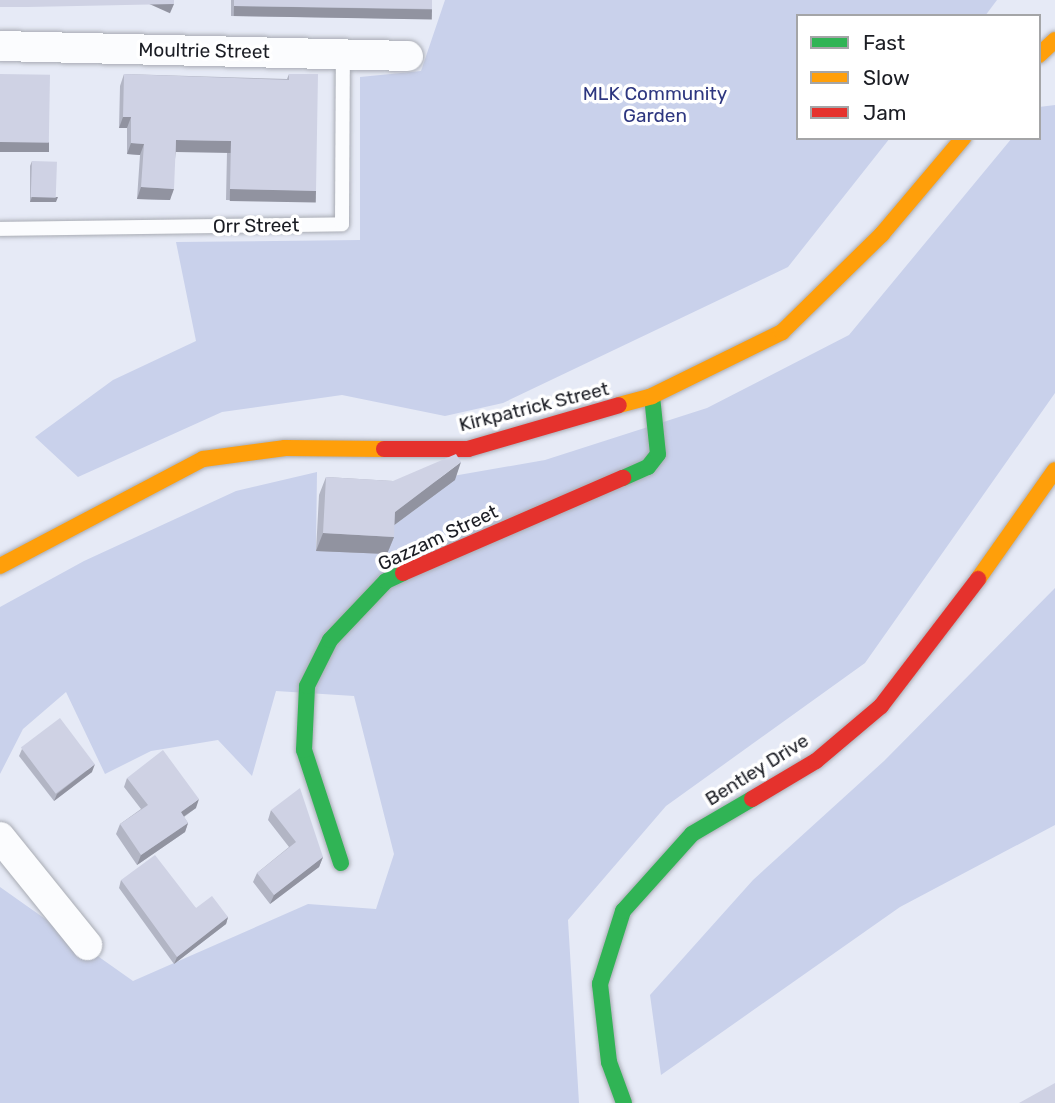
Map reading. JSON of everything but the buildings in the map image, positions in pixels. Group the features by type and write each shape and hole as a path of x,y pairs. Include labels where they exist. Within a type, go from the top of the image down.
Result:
{"street":[{"path":"1041,53 1055,40"},
{"name":"Moultrie Street","path":"0,46 408,56"},
{"name":"Kirkpatrick Street","path":"0,566 202,459 285,448 468,449 652,396 782,332 882,234 961,140"},
{"name":"Gazzam Street","path":"341,863 304,750 307,686 330,640 386,581 648,467 658,454 652,396"},
{"name":"Bentley Drive","path":"624,1103 609,1062 600,984 623,911 692,834 816,761 881,706 928,649 1055,470"},
{"path":"0,837 87,945"}],"lane":[{"name":"Orr Street","path":"0,229 342,224 343,54"}],"green space":[{"name":"MLK Community Garden","path":"445,0 997,0 986,14 796,14 796,140 888,140 788,267 503,403 445,416 342,395 222,412 78,477 35,437 113,380 196,341 176,242 360,240 360,77 421,71"},
{"path":"1055,105 1055,393 865,663 666,806 568,920 579,1103 0,1103 0,887 133,981 308,904 376,909 394,854 354,696 276,691 252,776 218,740 151,751 105,774 66,692 23,729 0,774 0,607 84,561 236,491 317,472 316,551 389,529 429,499 430,480 545,460 707,408 849,335 1010,140 1041,140 1041,107"},
{"path":"1055,588 1055,825 900,907 661,1075 650,995 753,880 884,761"}],"traffic: fast":[{"path":"623,478 648,467 658,454 652,396"},
{"path":"341,863 304,750 307,686 330,640 386,581 403,573"},
{"path":"624,1103 609,1062 600,984 623,911 692,834 752,799"}],"traffic: slow":[{"path":"1041,53 1055,40"},
{"path":"619,405 652,396 782,332 882,234 961,140"},
{"path":"0,566 203,459 285,448 384,449"},
{"path":"978,579 1055,470"}],"traffic: jam":[{"path":"384,449 468,449 619,405"},
{"path":"403,573 623,478"},
{"path":"752,799 816,761 881,706 978,579"}]}
